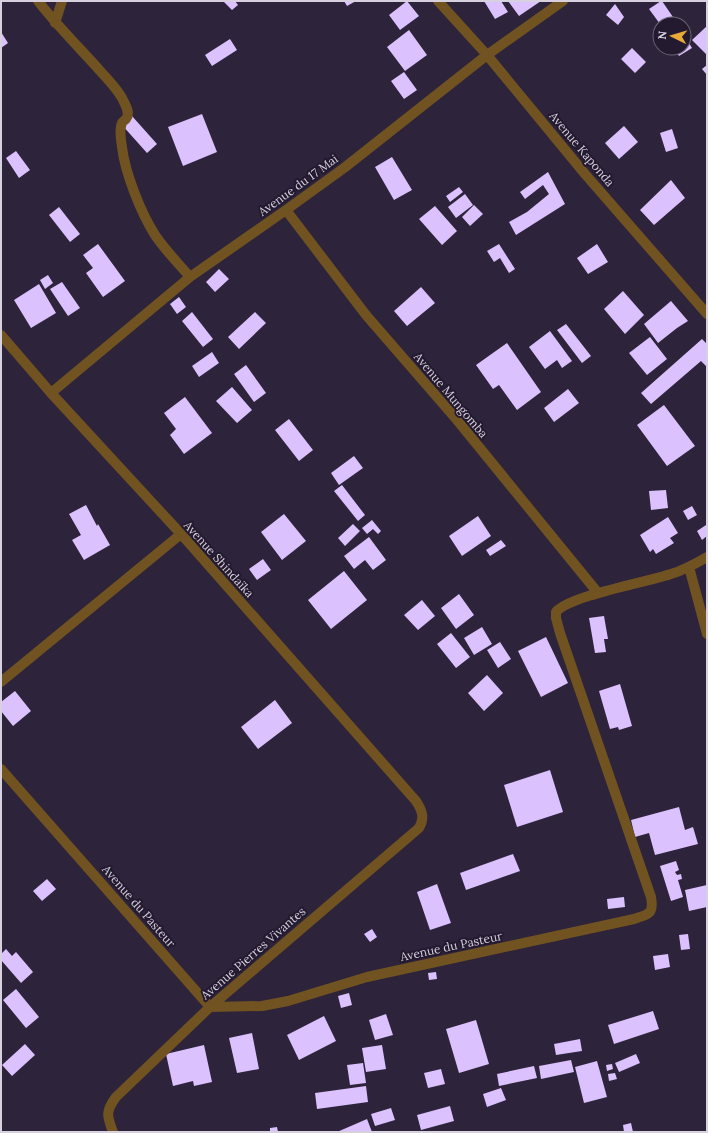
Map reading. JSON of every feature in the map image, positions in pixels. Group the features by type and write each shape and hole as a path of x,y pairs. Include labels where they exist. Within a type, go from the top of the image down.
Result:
{"street":[{"path":"38,1 55,23 93,63 124,101 128,114 127,118 121,124 124,163 141,207 155,234 190,277"},
{"path":"55,23 62,1"},
{"name":"Avenue Kaponda","path":"438,1 487,55 595,185 707,314"},
{"name":"Avenue du 17 Mai","path":"52,393 190,277 344,168 487,55 563,1"},
{"name":"Avenue Mungomba","path":"286,210 366,315 457,420 598,594"},
{"name":"Avenue Shindaïka","path":"1,335 180,534 416,801"},
{"path":"1,682 180,534"},
{"path":"598,594 670,574 689,567 707,557"},
{"path":"689,567 707,634"},
{"name":"Avenue du Pasteur","path":"1,768 210,1007 262,1006 288,1001 367,977 634,919 648,914 651,911 653,907 651,897 556,618 556,612 564,605 598,594"},
{"name":"Avenue Pierres Vivantes","path":"113,1132 107,1115 110,1105 116,1096 210,1007 419,828 422,823 423,814 416,801"}],"building":[{"path":"223,1 235,1 238,5 232,10"},
{"path":"344,1 356,1 347,6"},
{"path":"407,1 419,16 400,30 389,15"},
{"path":"484,1 501,1 508,12 495,19"},
{"path":"508,1 541,1 519,16"},
{"path":"662,1 672,16 654,16 649,9"},
{"path":"615,4 624,17 618,25 606,15"},
{"path":"707,26 707,55 692,40"},
{"path":"409,30 427,55 405,71 387,47"},
{"path":"1,32 8,43 1,48"},
{"path":"230,39 237,50 212,66 205,55"},
{"path":"632,48 646,62 635,73 621,59"},
{"path":"707,65 707,75 702,69"},
{"path":"404,72 417,90 404,99 391,81"},
{"path":"202,114 217,152 183,166 168,127"},
{"path":"132,116 157,144 147,153 122,125"},
{"path":"624,126 638,142 619,159 605,143"},
{"path":"672,129 678,148 666,152 660,133"},
{"path":"16,151 30,170 19,178 6,158"},
{"path":"392,157 412,190 394,200 375,167"},
{"path":"548,172 565,204 516,235 509,222 527,212 549,194 543,185 525,199 520,192"},
{"path":"671,180 685,198 654,225 640,210"},
{"path":"459,187 463,192 450,202 446,196"},
{"path":"465,194 473,205 456,218 448,207"},
{"path":"474,205 483,214 470,226 462,217"},
{"path":"435,206 457,231 442,245 419,219"},
{"path":"59,207 80,234 70,242 49,215"},
{"path":"98,244 125,281 103,297 86,273 93,268 83,255"},
{"path":"499,244 515,269 509,273 500,258 494,262 487,251"},
{"path":"597,244 608,262 588,274 577,258"},
{"path":"219,269 229,279 215,292 206,282"},
{"path":"48,275 53,283 45,289 40,280"},
{"path":"62,282 80,308 68,316 50,289"},
{"path":"39,284 56,313 31,328 14,300"},
{"path":"421,287 435,303 407,326 394,311"},
{"path":"623,291 644,315 625,334 604,309"},
{"path":"179,297 186,307 177,314 170,304"},
{"path":"671,301 688,321 658,343 644,324"},
{"path":"192,312 213,339 203,347 182,321"},
{"path":"255,312 266,323 239,349 228,337"},
{"path":"566,324 591,356 582,363 557,330"},
{"path":"550,331 572,361 562,368 557,360 545,369 529,347"},
{"path":"650,337 667,359 647,375 629,353"},
{"path":"702,339 707,344 707,367 701,361 651,404 641,393"},
{"path":"507,343 541,392 517,410 499,385 493,389 476,365"},
{"path":"212,352 219,363 199,377 192,366"},
{"path":"246,365 266,393 254,402 234,374"},
{"path":"232,387 252,410 237,423 216,401"},
{"path":"568,389 579,403 554,422 544,408"},
{"path":"185,397 212,433 184,454 170,435 176,429 164,413"},
{"path":"664,405 695,446 667,466 637,425"},
{"path":"289,419 313,450 299,461 275,430"},
{"path":"354,456 363,468 339,485 331,473"},
{"path":"342,485 365,515 358,521 334,491"},
{"path":"666,490 668,508 651,510 649,491"},
{"path":"86,505 97,526 98,524 110,545 84,560 72,540 81,535 69,514"},
{"path":"692,506 697,515 688,520 683,511"},
{"path":"284,514 306,541 282,560 261,532"},
{"path":"478,516 491,536 462,556 449,536"},
{"path":"668,517 678,533 670,538 674,543 656,554 653,549 650,552 640,535"},
{"path":"372,520 381,531 378,534 373,529 367,534 362,528"},
{"path":"353,524 360,531 345,546 338,538"},
{"path":"706,525 707,536 702,540 697,531"},
{"path":"369,537 386,560 373,570 365,560 354,569 344,556"},
{"path":"501,540 506,546 490,556 486,550"},
{"path":"263,559 271,570 257,580 249,569"},
{"path":"344,571 367,600 331,629 308,600"},
{"path":"459,594 474,615 456,629 441,608"},
{"path":"422,600 435,616 418,630 404,615"},
{"path":"604,616 608,639 604,639 606,652 595,653 589,618"},
{"path":"482,627 492,644 474,655 464,638"},
{"path":"451,633 470,657 456,668 437,644"},
{"path":"546,637 568,683 541,697 518,651"},
{"path":"500,642 511,659 498,668 487,650"},
{"path":"487,675 503,693 484,711 468,693"},
{"path":"620,684 632,726 619,730 618,727 610,729 599,691"},
{"path":"15,691 31,711 13,726 1,711 1,702"},
{"path":"275,700 292,723 258,749 241,727"},
{"path":"550,770 563,812 517,827 504,785"},
{"path":"679,807 685,830 693,827 698,844 655,855 649,833 635,837 631,820"},
{"path":"513,854 520,871 466,890 460,873"},
{"path":"676,861 679,870 675,872 677,875 681,874 682,879 678,880 683,897 671,901 660,866"},
{"path":"47,879 56,889 42,901 33,891"},
{"path":"437,884 451,923 430,930 417,892"},
{"path":"707,885 707,907 689,911 685,890"},
{"path":"624,897 625,907 608,909 607,899"},
{"path":"372,929 377,937 370,942 364,934"},
{"path":"688,934 690,949 681,950 679,935"},
{"path":"6,949 12,956 16,952 33,972 21,983 1,960 1,954"},
{"path":"668,954 670,967 655,970 653,956"},
{"path":"436,972 437,979 429,980 428,973"},
{"path":"16,989 39,1017 26,1028 3,1000"},
{"path":"349,993 352,1005 341,1008 338,996"},
{"path":"653,1011 659,1029 614,1044 608,1025"},
{"path":"386,1014 393,1035 375,1040 369,1020"},
{"path":"324,1016 336,1041 299,1060 287,1035"},
{"path":"476,1020 489,1064 459,1073 446,1029"},
{"path":"252,1033 259,1069 237,1073 229,1038"},
{"path":"580,1039 582,1051 556,1055 554,1044"},
{"path":"25,1044 35,1055 12,1076 2,1065"},
{"path":"204,1045 212,1082 194,1086 193,1081 173,1086 166,1054"},
{"path":"382,1045 386,1069 366,1072 362,1048"},
{"path":"636,1054 640,1063 619,1072 615,1063"},
{"path":"571,1060 574,1072 541,1079 539,1066"},
{"path":"597,1061 607,1097 584,1103 575,1067"},
{"path":"363,1063 366,1083 350,1085 347,1065"},
{"path":"612,1064 613,1069 607,1071 606,1065"},
{"path":"534,1066 537,1078 499,1086 497,1074"},
{"path":"441,1069 445,1084 428,1088 424,1073"},
{"path":"615,1073 617,1079 609,1081 608,1074"},
{"path":"366,1086 368,1102 317,1109 315,1093"},
{"path":"501,1088 506,1100 487,1107 483,1094"},
{"path":"450,1106 454,1121 421,1130 417,1115"},
{"path":"391,1108 395,1120 375,1126 371,1114"},
{"path":"367,1119 372,1132 337,1132"},
{"path":"631,1123 633,1132 624,1132 623,1125"},
{"path":"277,1127 278,1132 270,1132 270,1128"}]}
